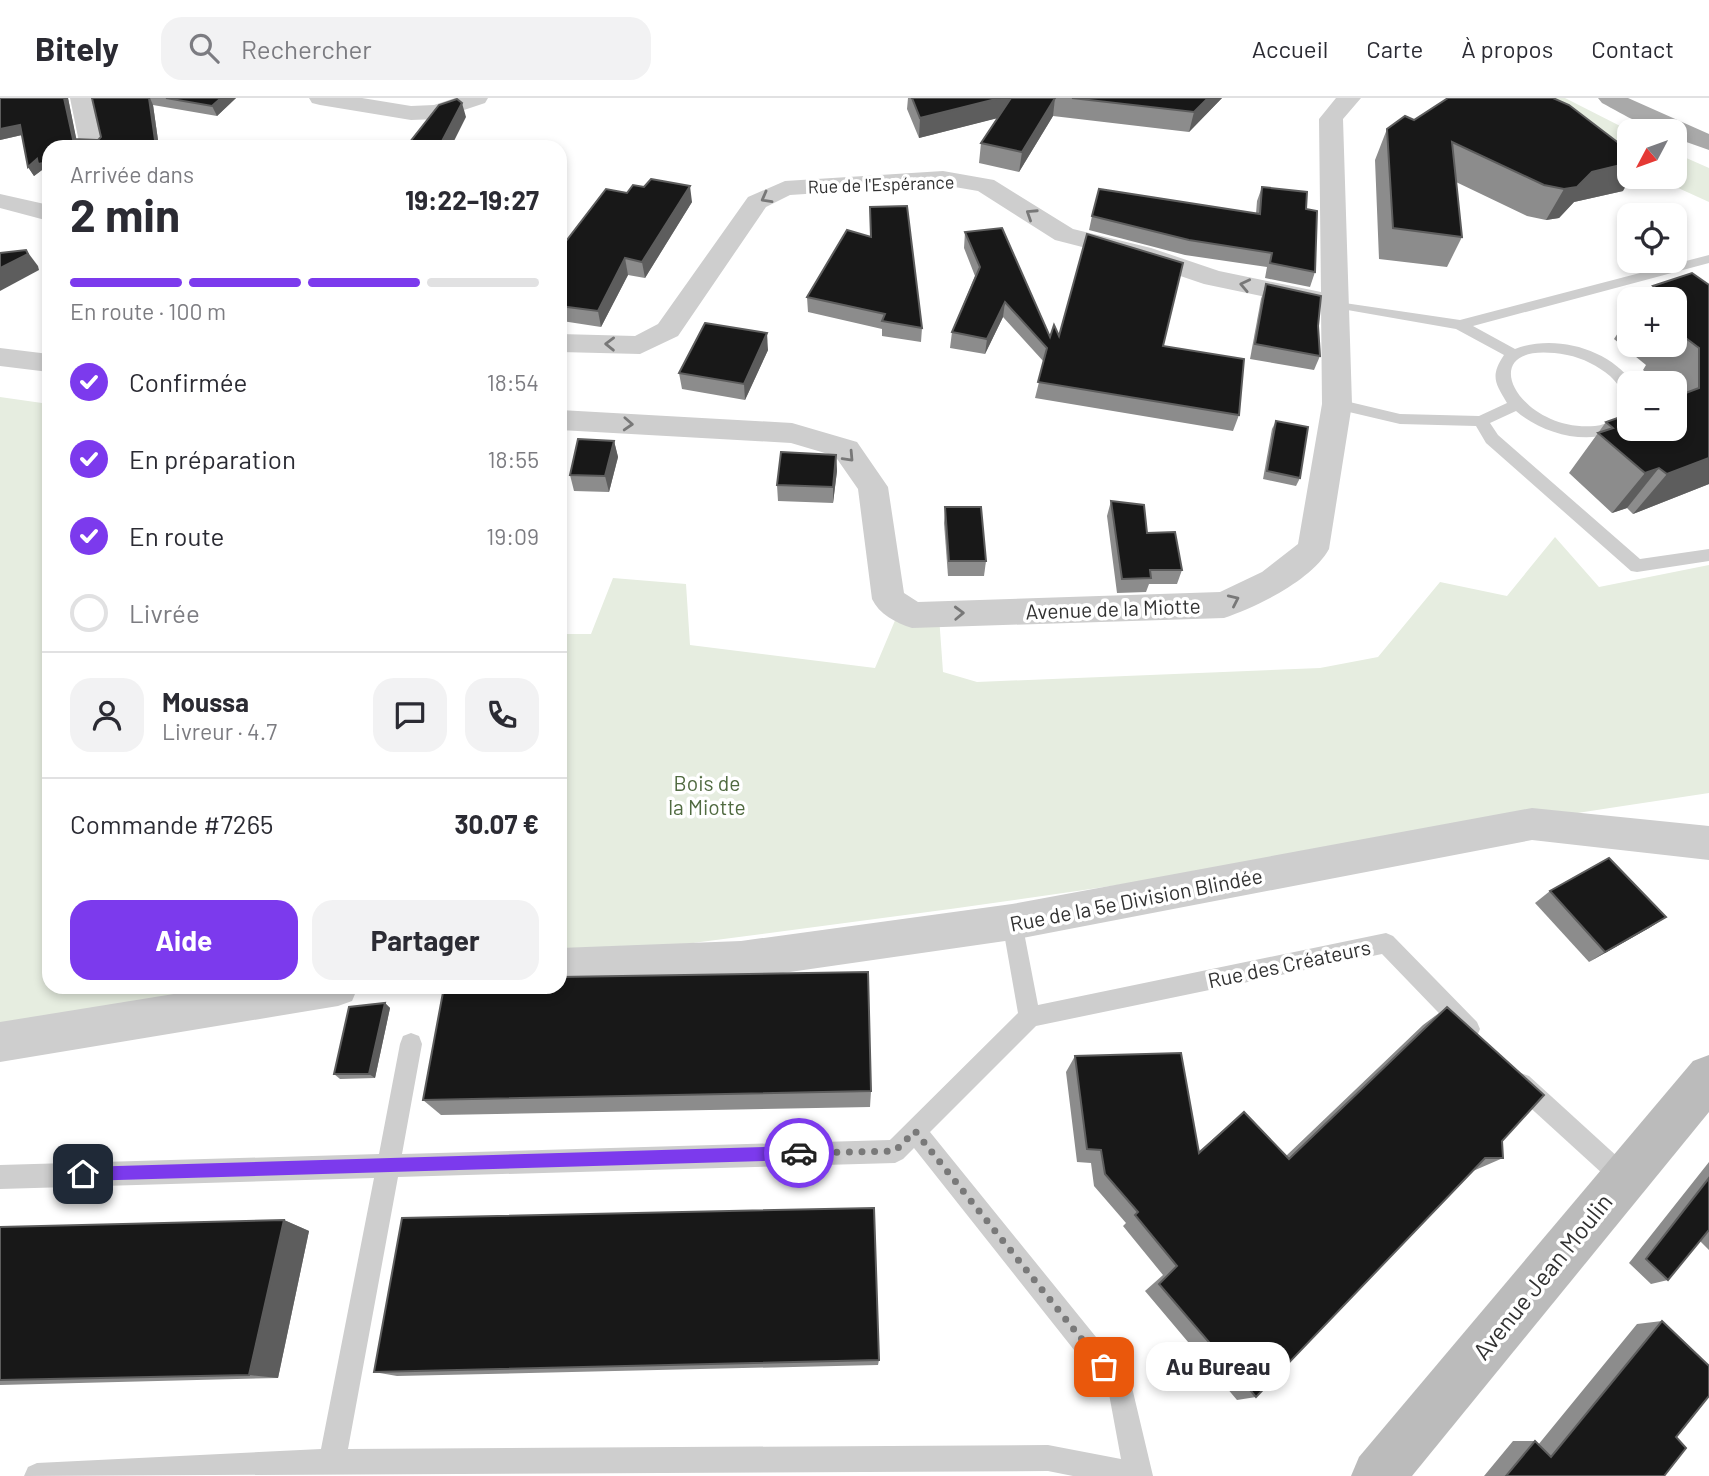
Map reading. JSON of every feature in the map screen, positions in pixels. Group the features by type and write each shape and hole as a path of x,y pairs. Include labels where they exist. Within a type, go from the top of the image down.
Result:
{"main road":[{"path":"1610,98 1709,143"},
{"name":"Avenue Jean Moulin","path":"1378,1476 1623,1177 1709,1077"}],"street":[{"path":"81,98 90,140"},
{"path":"320,98 411,113 437,112 469,99"},
{"name":"Avenue de la Miotte","path":"567,421 792,433 846,449 873,487 888,599 912,615 1224,605 1274,580 1313,549 1337,404 1331,119 1344,98"},
{"name":"Rue de l'Espérance","path":"567,343 640,345 668,330 757,202 785,188 943,178 985,185 1064,235 1142,254 1213,278 1336,304"},
{"path":"0,201 42,211"},
{"path":"0,357 42,362"},
{"name":"Rue de la 5e Division Blindée","path":"567,967 741,960 1012,922 1532,824 1709,843"},
{"path":"0,1042 295,994"}],"lane":[{"path":"1460,325 1709,259"},
{"path":"1336,304 1460,325 1514,355"},
{"path":"1617,374 1609,367 1570,350 1548,347 1529,349 1514,355 1503,365 1500,377 1504,391 1516,405 1533,418 1553,427 1576,432 1598,432 1617,427"},
{"path":"1337,404 1400,419 1481,421 1516,405"},
{"path":"1481,421 1492,439 1637,566 1709,555"},
{"path":"0,1177 895,1151 1030,1017 1012,922"},
{"name":"Rue des Créateurs","path":"1030,1017 1386,943 1481,1042"},
{"path":"332,1462 411,1044"},
{"path":"1510,1072 1548,1111 1623,1177"},
{"path":"37,1476 332,1462 1048,1458 1138,1475 1121,1388 915,1131"}],"green space":[{"path":"1502,98 1565,98 1617,124 1617,159"},
{"path":"1687,158 1709,168 1709,202 1680,189 1687,189"},
{"path":"0,397 42,403 42,994 286,994 0,1030"},
{"name":"Bois de la Miotte","path":"1555,537 1599,587 1709,565 1709,793 1066,893 567,959 567,634 591,634 613,578 686,584 690,645 875,668 899,611 939,616 943,672 977,682 1320,668 1378,657 1440,582 1507,596"}],"building":[{"path":"0,98 64,98 73,139 98,140 42,140 42,163 38,164 37,159 28,167 20,125 0,129"},
{"path":"92,98 149,98 155,140 98,140 101,137"},
{"path":"166,98 221,98 212,106"},
{"path":"912,98 1000,98 920,118"},
{"path":"1011,98 1055,98 1022,152 981,143"},
{"path":"1072,98 1208,98 1194,112"},
{"path":"1448,98 1553,98 1569,105 1617,142 1617,166 1592,172 1577,187 1564,189 1544,185 1452,142 1462,237 1393,228 1387,129 1405,116 1414,120"},
{"path":"457,99 462,103 443,140 412,140 439,105"},
{"path":"651,179 690,186 642,262 625,258 598,311 567,307 567,240 606,189 627,193 633,185 644,187"},
{"path":"1262,187 1307,192 1306,209 1317,211 1315,272 1270,263 1272,253 1189,240 1092,216 1099,189 1260,214"},
{"path":"907,206 922,328 882,321 885,314 807,297 847,230 871,237 870,207"},
{"path":"1002,228 1050,337 1054,325 1059,336 1087,234 1183,263 1163,346 1244,359 1239,415 1038,382 1047,348 1005,302 987,339 952,332 980,267 965,232"},
{"path":"26,250 28,254 0,268 0,253"},
{"path":"1692,273 1709,285 1709,458 1667,474 1659,468 1645,473 1598,433 1613,428 1606,422 1617,418 1617,441 1687,441 1687,392 1699,388 1699,348 1687,339 1687,287 1653,286"},
{"path":"1266,284 1321,296 1318,326 1320,356 1255,344"},
{"path":"705,323 767,333 744,384 679,373"},
{"path":"1276,421 1308,427 1300,478 1267,471"},
{"path":"578,439 614,441 605,476 570,475"},
{"path":"781,452 836,455 833,487 777,485"},
{"path":"1111,501 1144,505 1147,533 1175,532 1182,570 1150,570 1151,578 1122,579"},
{"path":"945,507 981,507 986,561 949,561"},
{"path":"1609,858 1666,917 1605,952 1550,891"},
{"path":"868,972 871,1091 423,1100 443,994 567,994 567,977"},
{"path":"385,1003 369,1074 334,1074 349,1007"},
{"path":"1447,1007 1544,1095 1502,1141 1503,1158 1485,1158 1256,1397 1159,1284 1177,1266 1135,1215 1138,1212 1105,1174 1101,1150 1087,1149 1075,1056 1181,1053 1199,1153 1244,1112 1289,1159"},
{"path":"1709,1178 1709,1230 1668,1280 1646,1259"},
{"path":"874,1208 879,1360 374,1372 402,1218"},
{"path":"284,1220 249,1375 0,1380 0,1227"},
{"path":"1662,1321 1709,1366 1709,1396 1676,1437 1686,1448 1664,1476 1506,1476 1535,1441 1551,1457"}],"way so far":[{"path":"799,1153 895,1151 915,1131 1104,1367"}],"place":[{"name":"Au Bureau","path":"1104,1367"}],"route":[{"path":"83,1174 799,1153"}]}
